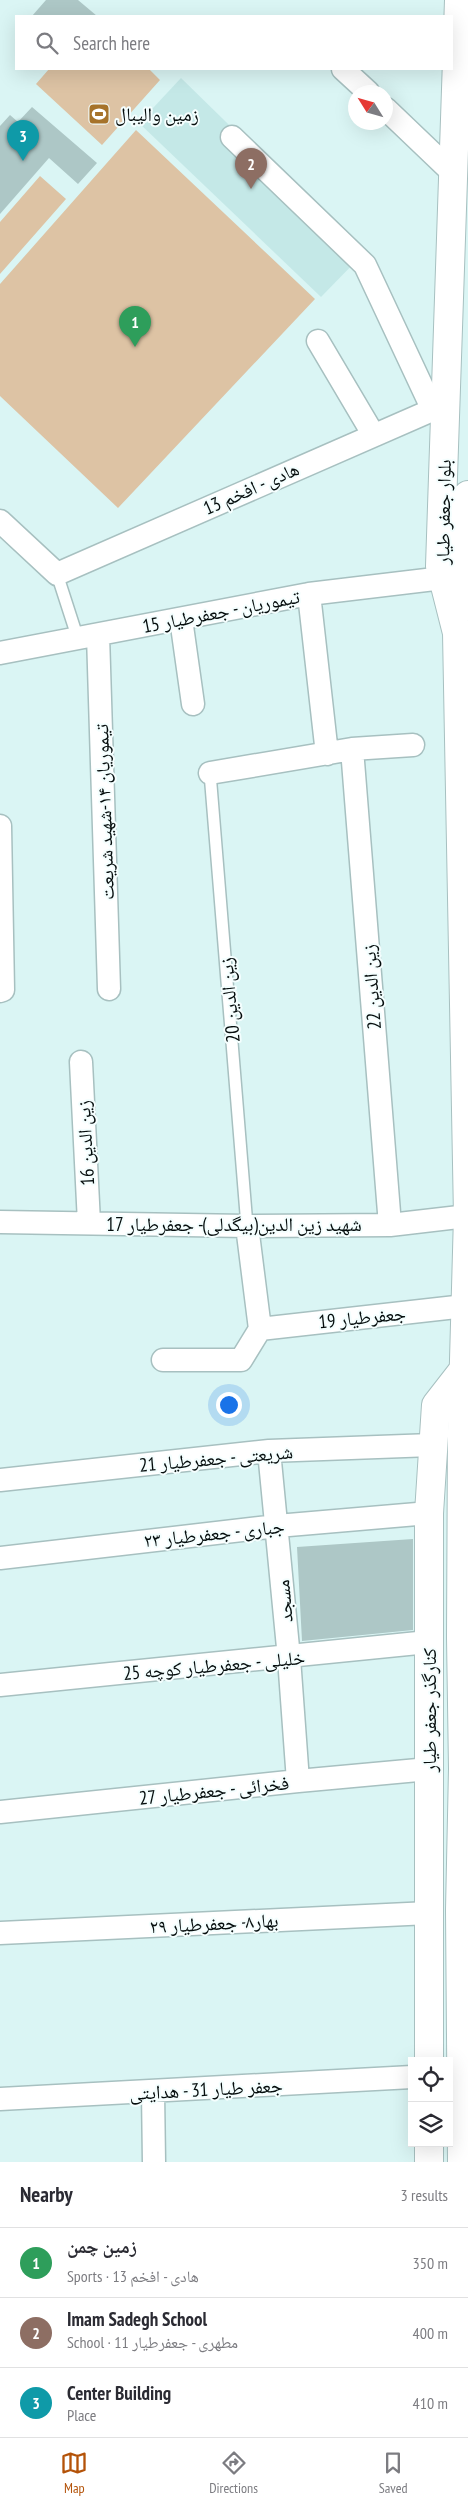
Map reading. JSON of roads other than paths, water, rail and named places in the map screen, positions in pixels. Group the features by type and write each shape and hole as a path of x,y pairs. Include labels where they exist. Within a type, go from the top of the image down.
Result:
{"main road":[{"name":"بلوار جعفر طیار","path":"459,0 454,174 439,406 440,566 457,633 468,1216 465,1306 461,1638 463,1769 460,1920 462,2162"},
{"path":"457,633 468,495"},
{"name":"کنارگذر جعفر طیار","path":"429,2057 428,1513 436,1404 464,1369"},
{"path":"429,2147 429,2162"}],"street":[{"path":"344,70 360,85"},
{"path":"393,116 454,174"},
{"path":"232,137 366,265 439,406"},
{"path":"318,340 373,434"},
{"name":"هادی - افخم 13","path":"57,574 439,406"},
{"path":"0,520 57,574"},
{"name":"تیموریان - جعفرطیار 15","path":"0,653 308,594 443,578"},
{"path":"308,594 327,754"},
{"path":"181,619 193,704"},
{"name":"تیموریان ۱۴-شهید شریعت","path":"88,637 109,989"},
{"path":"210,773 352,749 413,745"},
{"name":"زین الدین 22","path":"352,749 390,1225"},
{"path":"0,826 1,990"},
{"name":"زین الدین 16","path":"80,1062 89,1223"},
{"name":"شهید زین الدین(بیگدلی)- جعفرطیار 17","path":"0,1222 247,1226 390,1225 468,1216"},
{"path":"163,1360 241,1360 260,1329 247,1226"},
{"name":"جعفرطیار 19","path":"260,1329 465,1306"},
{"name":"شریعتی - جعفرطیار 21","path":"0,1480 269,1451 432,1446"},
{"name":"مسجد","path":"269,1451 289,1658 298,1781"},
{"name":"جباری - جعفرطیار ۲۳","path":"0,1558 277,1526 428,1513"},
{"name":"خلیلی - جعفرطیار کوچه 25","path":"0,1685 289,1658 428,1642"},
{"name":"فخرائی - جعفرطیار 27","path":"0,1812 298,1781 429,1770"},
{"name":"بهار۸- جعفرطیار ۲۹","path":"0,1933 429,1913"},
{"name":"جعفر طیار 31 - هدایتی","path":"0,2099 408,2077"},
{"path":"153,2092 154,2162"}],"lane":[{"path":"57,574 88,637"},
{"name":"زین الدین 20","path":"210,773 247,1226"}],"place":[{"name":"زمین والیبال","path":"99,114"},
{"name":"Center Building","path":"23,161"},
{"name":"Imam Sadegh School","path":"251,189"},
{"name":"زمین چمن","path":"135,347"}]}
